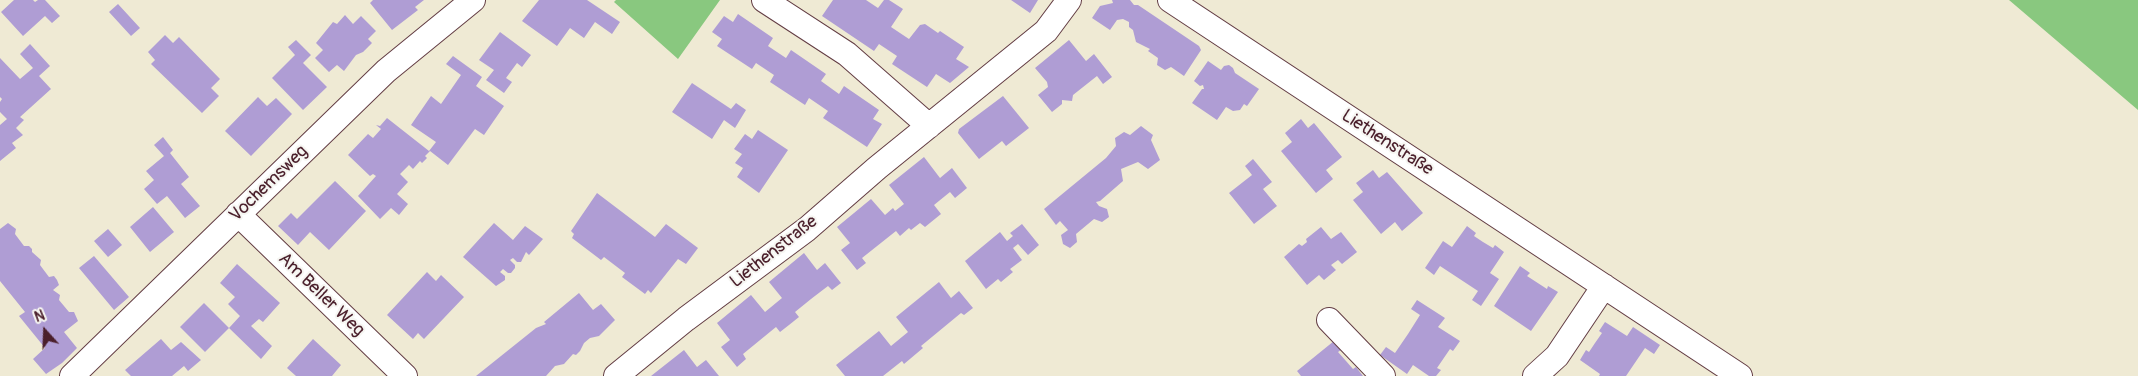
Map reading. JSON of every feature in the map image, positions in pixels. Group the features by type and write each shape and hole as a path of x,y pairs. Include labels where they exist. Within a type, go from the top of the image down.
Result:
{"street":[{"name":"Vochemsweg","path":"72,376 386,71 473,0"},
{"path":"764,0 847,54 929,126"},
{"name":"Liethenstraße","path":"616,376 807,228 929,126 1046,32 1069,0"},
{"name":"Liethenstraße","path":"1170,0 1740,376"},
{"name":"Am Beller Weg","path":"238,214 405,376"},
{"path":"1534,376 1557,356 1604,286"},
{"path":"1329,320 1383,376"}],"green space":[{"path":"616,0 720,0 678,59 614,2"},
{"path":"2009,0 2138,0 2138,110"}],"building":[{"path":"14,0 33,0 35,2 45,0 60,16 52,23 45,16 23,36 1,12"},
{"path":"373,0 424,0 415,7 418,10 392,30 370,3"},
{"path":"539,0 587,0 620,22 612,34 595,22 584,38 570,28 557,46 522,21"},
{"path":"833,0 866,0 878,8 884,0 889,0 903,9 891,27 909,39 920,25 925,24 938,33 940,31 964,47 956,59 969,67 950,83 936,74 927,87 892,64 897,56 879,44 874,51 822,16"},
{"path":"1011,0 1038,0 1030,13"},
{"path":"1112,0 1130,0 1134,5 1138,5 1199,46 1201,50 1184,76 1171,67 1165,70 1157,65 1158,58 1148,51 1150,49 1136,42 1133,30 1129,27 1129,22 1123,19 1117,20 1110,30 1092,18 1100,6 1113,3"},
{"path":"118,4 140,28 131,36 109,12"},
{"path":"738,14 773,38 768,46 786,58 791,50 826,74 821,81 839,94 844,86 879,110 873,119 882,124 867,147 823,118 828,111 809,98 805,105 770,82 774,75 756,63 752,69 717,46 722,39 712,32 724,16 733,22"},
{"path":"345,15 353,24 361,16 376,31 368,39 372,43 363,52 356,55 344,71 337,65 329,72 315,58 323,50 316,43 333,22 337,24"},
{"path":"500,32 531,55 522,67 517,63 506,78 512,82 504,93 486,80 494,70 479,60"},
{"path":"165,35 173,43 179,37 220,79 211,88 219,96 202,113 151,64 155,60 148,52"},
{"path":"296,40 311,55 303,63 327,87 303,110 272,78 295,55 288,47"},
{"path":"1069,40 1086,61 1094,54 1112,77 1103,84 1097,76 1073,95 1072,101 1062,100 1062,104 1052,112 1038,95 1048,87 1047,82 1035,68"},
{"path":"30,44 50,66 39,76 51,89 20,117 24,120 16,128 23,135 12,143 16,148 0,161 0,125 7,119 0,112 0,102 2,99 0,97 0,58 20,79 33,68 20,54"},
{"path":"453,56 482,77 476,86 504,106 484,135 475,129 448,165 430,151 425,156 427,158 422,163 420,161 413,169 409,165 400,174 408,182 397,194 408,204 399,215 391,208 380,219 358,196 376,176 373,174 370,176 348,155 368,134 373,138 381,129 376,125 380,126 387,118 429,151 436,142 411,125 431,96 441,104 461,75 446,64"},
{"path":"1208,61 1221,70 1224,66 1229,65 1235,73 1259,89 1247,106 1244,104 1240,110 1233,111 1226,107 1217,120 1192,103 1202,89 1204,89 1203,85 1200,86 1194,81"},
{"path":"692,83 731,109 736,103 746,110 735,128 724,120 712,139 672,112"},
{"path":"1003,96 1029,128 1006,146 1002,141 979,159 958,133 959,129"},
{"path":"258,97 267,106 276,98 292,114 251,156 225,131"},
{"path":"1301,119 1308,128 1314,123 1342,157 1326,170 1333,179 1316,193 1281,151 1292,142 1285,133"},
{"path":"1141,126 1153,135 1151,140 1160,160 1148,169 1138,162 1121,169 1123,181 1100,201 1096,202 1099,206 1107,209 1109,217 1102,222 1094,219 1076,234 1077,242 1070,248 1063,244 1061,235 1068,230 1060,221 1056,225 1044,209 1106,158 1116,146 1115,138 1124,132 1130,135"},
{"path":"758,130 788,150 759,193 737,177 743,168 735,163 742,154 734,149 745,134 752,139"},
{"path":"163,137 173,150 170,153 189,177 181,184 200,206 185,218 167,196 157,204 144,189 154,180 146,171 164,156 154,145"},
{"path":"924,157 940,178 952,168 967,188 955,198 950,192 934,205 941,214 925,227 920,223 911,230 909,228 900,236 896,231 862,258 866,263 857,270 841,250 850,243 837,227 871,199 885,215 893,208 895,211 904,204 889,185"},
{"path":"1253,159 1272,182 1263,189 1277,206 1254,224 1229,193 1252,175 1245,166"},
{"path":"1373,170 1379,178 1387,172 1423,213 1402,231 1395,222 1381,234 1353,200 1363,192 1356,183"},
{"path":"335,181 366,211 329,250 310,232 298,245 278,226 291,213 297,219"},
{"path":"597,193 655,237 666,224 698,248 686,264 678,259 651,293 648,290 645,294 622,277 625,273 604,257 601,260 572,238 574,234 571,231"},
{"path":"153,207 174,232 150,252 130,227"},
{"path":"8,223 16,229 15,234 24,246 29,246 32,252 41,260 40,265 49,277 54,276 57,280 59,285 53,290 60,295 59,300 69,312 74,312 78,321 64,332 77,348 62,363 46,374 33,359 45,348 19,316 25,312 0,281 0,229"},
{"path":"494,223 513,240 525,226 543,239 529,255 526,252 521,262 517,262 513,258 510,260 515,265 515,268 511,273 503,269 500,272 505,276 505,280 496,286 463,257"},
{"path":"1022,224 1039,245 1028,255 1018,244 1013,248 1022,260 1010,269 1013,272 1001,282 998,279 986,289 965,261 1000,232 1007,241 1013,236 1010,233"},
{"path":"1467,226 1476,233 1474,236 1493,248 1495,245 1504,252 1490,273 1499,279 1481,306 1472,300 1478,291 1440,266 1434,275 1425,268 1443,241 1452,247"},
{"path":"1321,227 1331,239 1341,232 1357,252 1342,264 1338,260 1331,265 1336,270 1324,280 1319,275 1307,285 1284,257 1299,244 1302,246 1307,242 1306,239"},
{"path":"108,229 122,245 108,257 94,241"},
{"path":"804,253 817,270 825,263 841,283 832,290 828,286 811,299 795,312 799,317 780,332 776,327 743,354 746,359 737,367 721,347 730,340 717,323 751,295 765,312 782,298 769,282"},
{"path":"94,256 129,297 114,310 79,268"},
{"path":"237,264 280,303 263,322 259,319 251,326 272,346 261,359 229,328 240,316 228,304 235,297 220,283"},
{"path":"1520,266 1530,273 1527,276 1547,289 1548,286 1558,292 1531,331 1494,306"},
{"path":"427,272 436,281 441,275 464,297 424,339 418,333 413,339 387,315"},
{"path":"939,282 951,298 959,291 973,308 964,315 961,313 921,346 923,348 904,364 902,361 883,376 845,376 836,365 879,331 891,346 908,332 896,317"},
{"path":"579,293 593,310 601,304 615,320 599,336 590,338 584,343 576,355 573,354 564,364 555,366 546,376 476,376 536,328 546,324 544,322"},
{"path":"1417,300 1445,318 1438,327 1460,341 1453,351 1450,349 1437,368 1441,370 1436,376 1429,376 1413,365 1407,374 1380,355 1386,347 1395,353 1408,334 1420,315 1411,309"},
{"path":"204,303 229,328 205,352 180,327"},
{"path":"1605,322 1627,336 1633,327 1660,345 1654,354 1645,348 1626,376 1599,376 1600,374 1580,360 1586,350 1589,352 1602,333 1599,331"},
{"path":"161,339 171,350 181,342 201,360 188,371 184,366 172,376 131,376 125,370"},
{"path":"313,339 341,365 332,376 296,376 287,368"},
{"path":"1334,341 1341,350 1338,352 1353,369 1356,367 1363,376 1301,376 1297,371"},
{"path":"684,350 697,367 706,360 719,376 651,376"}]}
